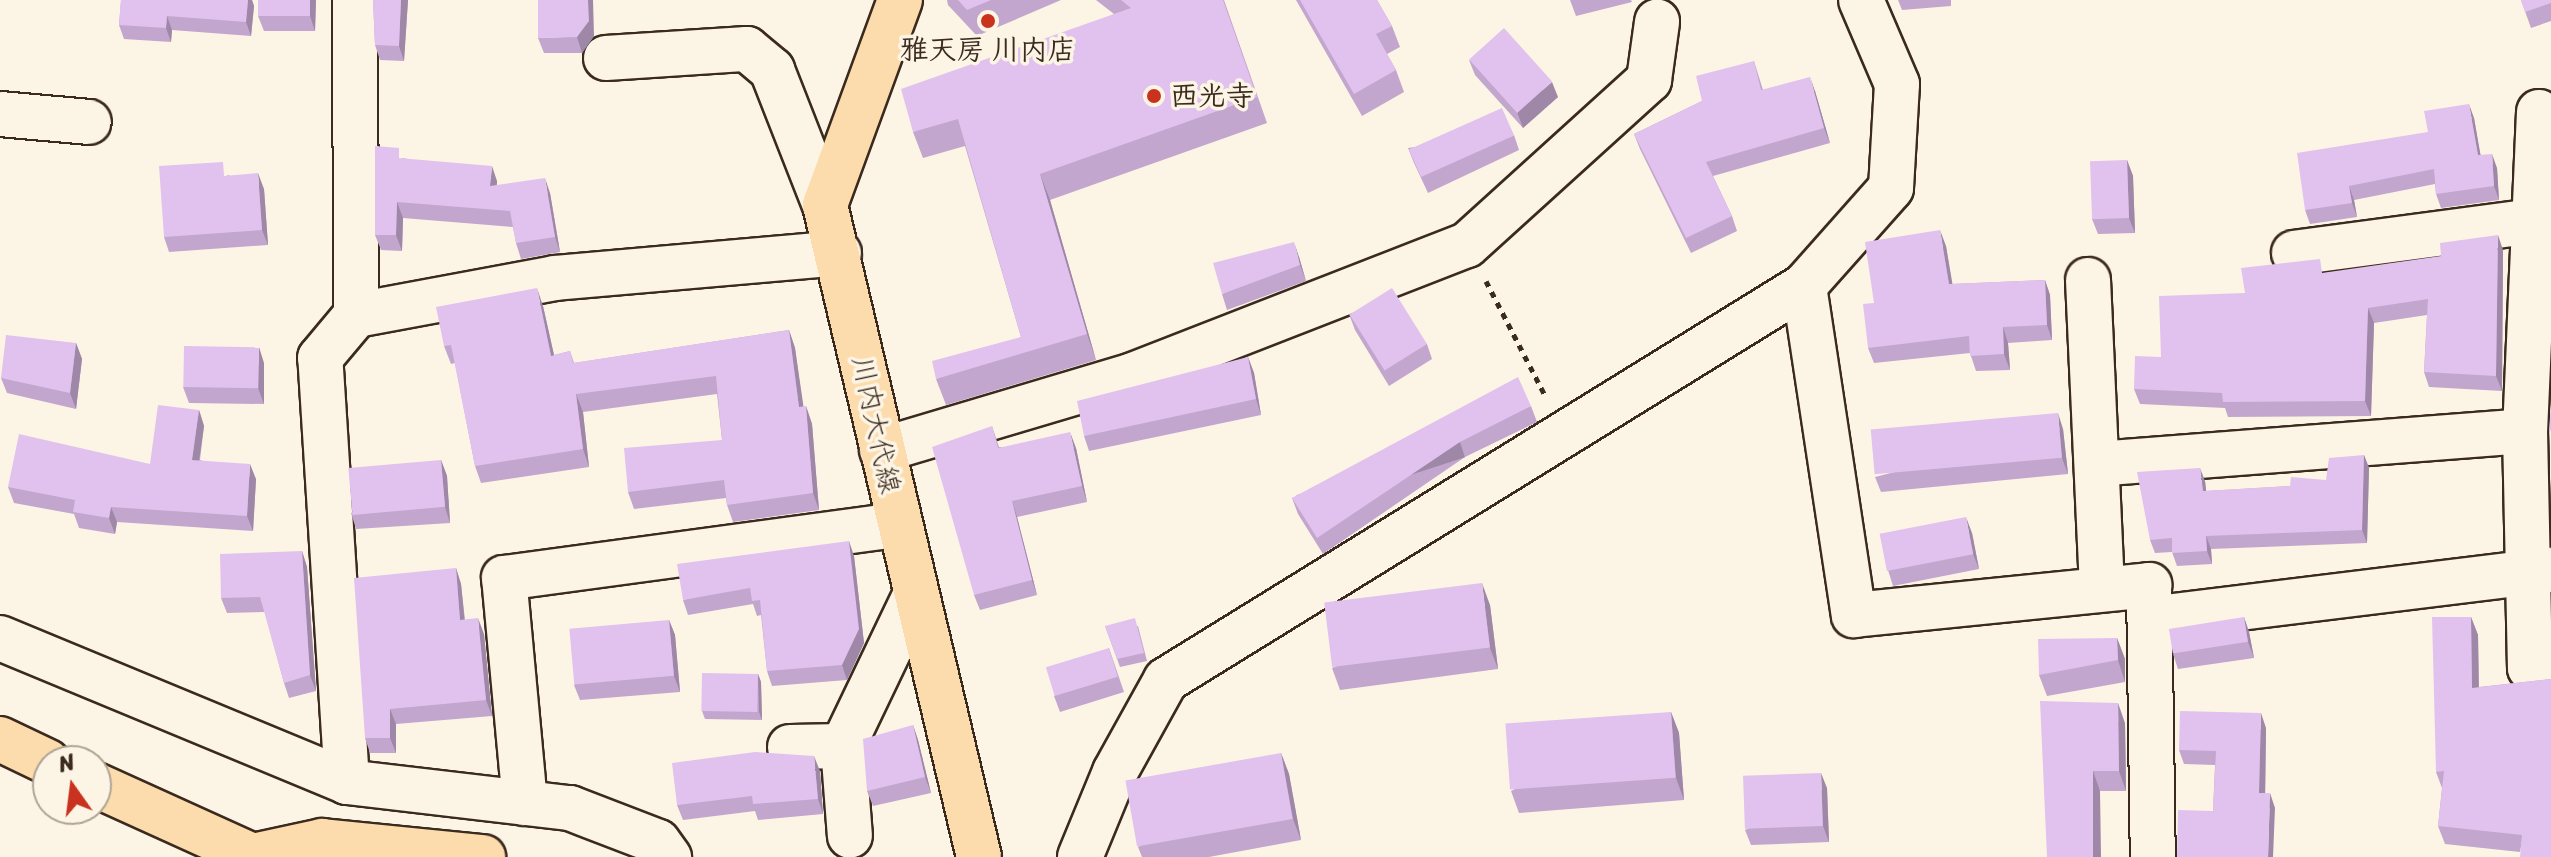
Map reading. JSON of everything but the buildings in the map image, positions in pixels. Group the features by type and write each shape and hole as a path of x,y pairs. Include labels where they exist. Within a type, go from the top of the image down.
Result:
{"main road":[{"path":"825,205 900,0"},
{"name":"川内大代線","path":"825,205 839,253 914,598 979,857"},
{"path":"0,739 32,754"},
{"path":"112,792 254,857 322,841 483,857"}],"street":[{"path":"355,0 356,315"},
{"path":"1080,857 1115,772 1166,680 1562,430 1804,286 1891,188 1897,84 1861,0"},
{"path":"882,450 1133,375 1467,245 1649,80 1657,22"},
{"path":"606,58 747,49 772,70 825,205"},
{"path":"2539,112 2525,431 2539,571 2530,668 2551,668"},
{"path":"0,114 89,122"},
{"path":"2294,253 2534,221"},
{"path":"347,782 320,358 356,315 555,278 839,253"},
{"path":"2088,280 2102,588"},
{"path":"1804,286 1854,615 2149,585 2153,857"},
{"path":"2097,464 2525,431"},
{"path":"525,803 504,578 898,525"},
{"path":"2150,619 2539,571"},
{"path":"850,836 843,746 914,598"},
{"path":"0,638 347,782 570,808 658,842 669,857"},
{"path":"790,747 843,746"}],"path":[{"path":"1467,245 1562,430"}],"place":[{"name":"雅天房 川内店","path":"988,21"},
{"name":"西光寺","path":"1154,96"}]}
